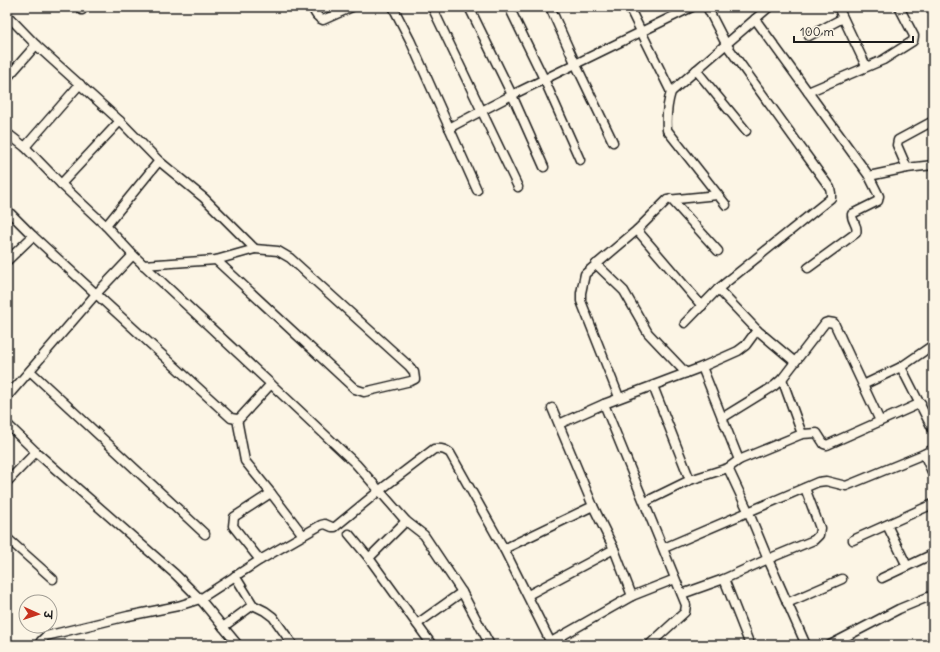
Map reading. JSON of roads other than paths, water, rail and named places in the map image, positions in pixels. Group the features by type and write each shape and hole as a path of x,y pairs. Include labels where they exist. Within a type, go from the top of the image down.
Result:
{"street":[{"path":"312,7 316,15 323,20 352,7"},
{"path":"393,7 410,40 477,190"},
{"path":"432,7 518,187"},
{"path":"469,7 512,95 544,167"},
{"path":"509,7 544,79 580,160"},
{"path":"550,7 613,142"},
{"path":"629,7 671,92"},
{"path":"449,128 544,79 576,65 641,31 692,7"},
{"path":"685,323 718,289 831,198 832,195 830,188 726,44 707,7"},
{"path":"726,205 667,130 667,104 671,92 769,7"},
{"path":"838,7 866,66"},
{"path":"808,92 883,60 909,45 914,40 914,36 898,7"},
{"path":"7,15 36,45 80,84 159,161 204,198 255,249"},
{"path":"809,36 843,18"},
{"path":"755,19 869,176 879,196 879,200 852,214 852,220 857,228 856,233 808,268"},
{"path":"7,78 36,45"},
{"path":"696,70 746,131"},
{"path":"25,147 80,84"},
{"path":"907,168 896,144 898,140 933,121"},
{"path":"61,184 120,122"},
{"path":"7,133 25,147 61,184 106,226 132,255 356,464 406,521 424,535 462,592 490,645"},
{"path":"106,226 159,161"},
{"path":"869,176 907,168 933,165"},
{"path":"619,397 581,301 580,293 584,274 637,230 667,200 718,194"},
{"path":"671,199 718,251"},
{"path":"7,210 33,236 231,418 237,419"},
{"path":"637,230 702,306"},
{"path":"7,261 33,236"},
{"path":"144,266 216,260 255,249 278,251 290,258 409,366 414,372 415,379 364,392 355,389 216,260"},
{"path":"7,397 96,294 132,255"},
{"path":"596,264 624,291 648,333 686,373"},
{"path":"718,289 757,330 795,362"},
{"path":"722,418 774,386 782,379 825,323 831,322 834,323 880,421"},
{"path":"559,424 619,397 653,386 738,352 746,345 757,330"},
{"path":"863,385 901,367 933,345"},
{"path":"702,367 739,460"},
{"path":"901,367 933,430"},
{"path":"30,372 206,534"},
{"path":"782,379 802,434"},
{"path":"237,419 271,384"},
{"path":"653,386 690,480"},
{"path":"604,404 686,605 686,612 649,645"},
{"path":"645,502 690,480 728,468 739,460 802,434 817,433 824,444 827,445 920,404"},
{"path":"552,408 593,506 614,549 632,596"},
{"path":"237,419 245,461 303,535"},
{"path":"7,424 36,452 175,574 200,599 238,645"},
{"path":"664,548 805,488 822,482 846,486 924,454 933,448"},
{"path":"39,645 46,636 128,616 178,606 200,599 260,560 323,524 335,527 380,490 434,449 445,449 450,453 504,549 552,644 632,596 675,579"},
{"path":"7,482 36,452"},
{"path":"924,454 933,474"},
{"path":"728,468 806,645"},
{"path":"682,594 724,579 814,540 819,536 820,528 805,488"},
{"path":"260,560 233,526 233,521 234,517 271,493"},
{"path":"853,540 933,504"},
{"path":"504,549 593,506"},
{"path":"369,558 406,521"},
{"path":"887,525 907,566"},
{"path":"349,534 369,558 432,645"},
{"path":"7,538 53,579"},
{"path":"528,595 614,549"},
{"path":"882,578 933,554"},
{"path":"235,576 253,605 265,610 273,617 293,645"},
{"path":"724,579 750,645"},
{"path":"787,603 842,579"},
{"path":"417,624 462,592"},
{"path":"830,645 899,610 933,595"},
{"path":"223,627 253,605"},
{"path":"928,645 933,642"}]}
